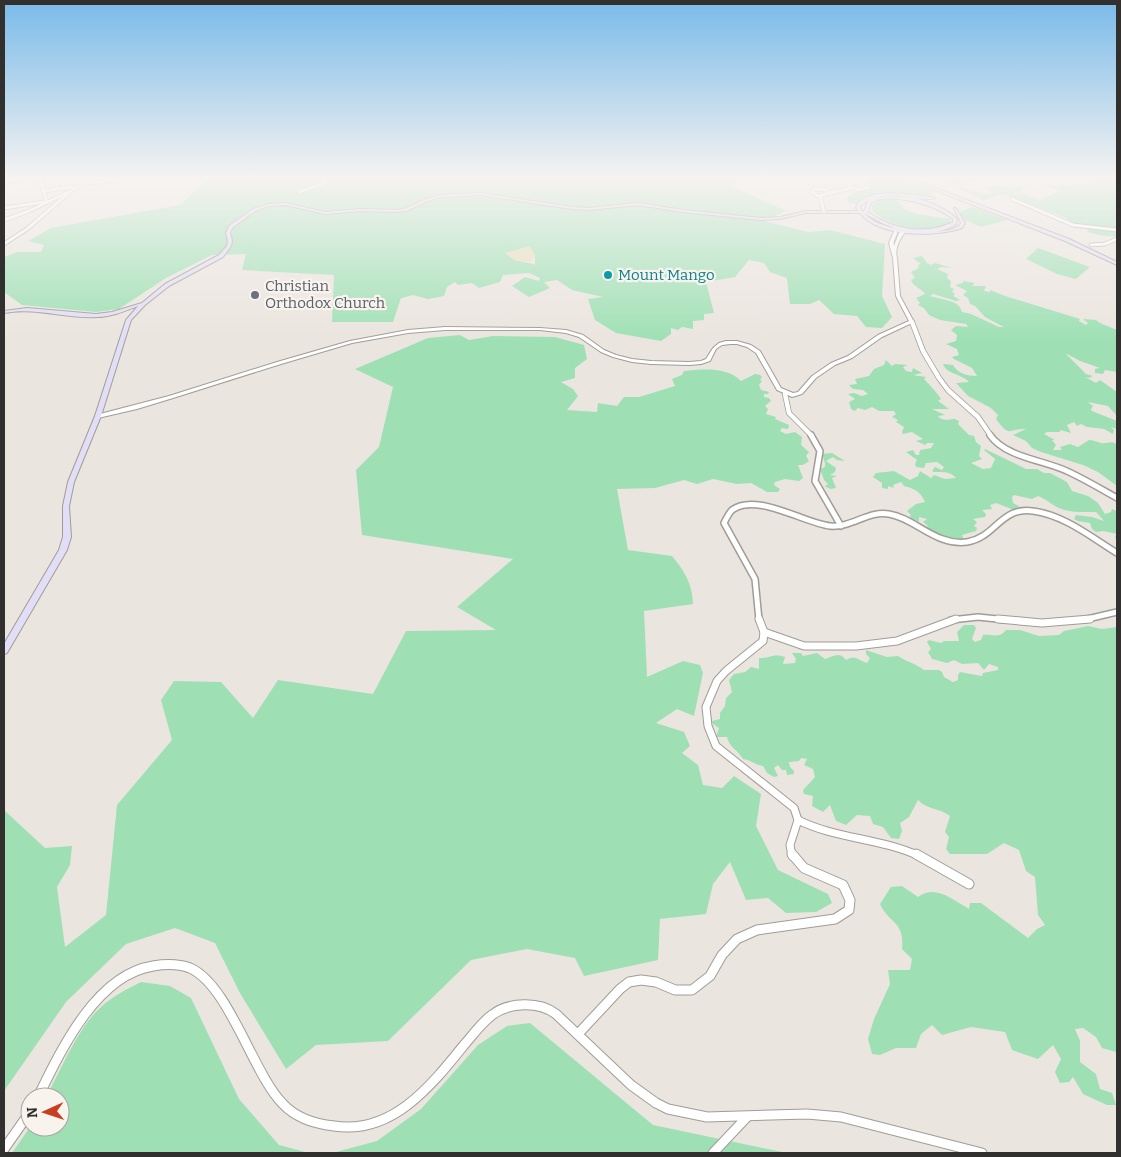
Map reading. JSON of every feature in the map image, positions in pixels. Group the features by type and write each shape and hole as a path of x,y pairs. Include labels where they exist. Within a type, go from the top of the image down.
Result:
{"main road":[{"path":"4,651 63,550 67,537 66,506 71,482 98,416 127,325 133,313 167,285 221,256 229,246 229,233"},
{"path":"1049,233 1078,244 1117,264"},
{"path":"1060,233 1117,258"},
{"path":"4,312 20,309 96,316 143,304"}],"street":[{"path":"4,244 22,233"},
{"path":"894,233 891,243 894,251 898,296 912,322 923,351 939,378 978,417 992,438 1006,449 1068,471 1117,498"},
{"path":"894,251 901,233"},
{"path":"1091,245 1105,244 1117,239"},
{"path":"98,416 186,394 268,365 347,343 408,331 430,330 540,328 558,330 582,337 605,353 616,357 664,362 709,360 716,346 740,343 758,352 766,364 774,384 785,394 792,395 800,393 814,377 827,368 850,357 880,336 912,322"},
{"path":"785,394 785,405 789,415 811,436 819,448 821,455 814,474 815,481 841,526"},
{"path":"578,1034 620,989 629,982 642,980 656,982 675,990 692,990 710,976 722,954 737,939 757,930 835,919 849,910 850,900 844,885 804,868 792,856 790,845 798,820 794,808 716,746 708,726 706,707 717,681 726,671 763,642 764,632 758,619 757,591 754,579 724,523 725,517 736,507 756,504 829,526 841,526 876,513 885,512 948,541 962,544 972,542 985,535 1005,516 1018,510 1036,511 1050,515 1117,553"},
{"path":"764,632 783,641 806,646 884,644 905,640 949,619 970,617 1032,623 1063,623 1100,617 1117,612"},
{"path":"798,820 825,832 898,848 927,859 968,884"},
{"path":"43,1087 68,1042 97,1000 122,977 147,966 169,964 187,966 203,976 217,995 270,1086 285,1106 306,1119 327,1126 353,1128 374,1124 397,1112 430,1086 485,1019 503,1008 526,1005 551,1011 638,1090 664,1108 685,1115 714,1118 784,1113 827,1115 878,1124 982,1153"},
{"path":"713,1153 747,1117"},
{"path":"4,1149 20,1126"}],"green space":[{"path":"42,233 842,233 885,244 882,296 892,317 882,328 866,327 857,316 834,314 819,300 810,304 790,304 787,278 770,272 764,263 749,260 735,277 706,282 714,313 704,314 704,320 693,321 693,329 682,327 678,330 671,328 671,334 661,341 616,333 595,320 588,299 603,297 572,290 557,280 544,282 550,288 529,297 512,286 525,277 539,281 540,278 529,273 503,275 500,282 479,288 472,283 458,285 455,282 447,287 444,296 428,299 413,295 401,298 393,322 332,322 334,275 242,270 246,254 212,255 166,278 119,309 96,312 22,305 4,292 4,257 17,252 41,252 44,245 28,241","holes":["524,249 535,255 535,264 538,265 514,260 506,253"]},
{"path":"1091,233 1117,233 1117,237"},
{"path":"1038,248 1090,267 1076,279 1057,274 1026,259"},
{"path":"922,256 931,265 935,263 952,268 941,267 937,269 948,274 947,278 951,281 950,287 954,289 952,291 955,294 953,296 960,300 956,301 933,294 930,296 953,302 962,312 971,314 999,327 1004,327 985,317 963,295 967,291 955,285 963,283 963,281 975,283 972,286 986,286 984,291 990,292 990,290 1080,319 1079,321 1086,325 1088,323 1083,319 1096,320 1117,330 1117,372 1105,370 1103,374 1095,373 1095,369 1100,368 1065,353 1086,374 1093,376 1085,377 1096,383 1100,380 1117,392 1117,416 1108,406 1088,402 1093,406 1092,411 1117,421 1117,429 1111,427 1114,430 1113,434 1104,429 1087,427 1081,424 1077,426 1074,422 1067,425 1071,433 1060,430 1060,432 1047,432 1044,434 1055,440 1052,440 1056,445 1053,450 1062,450 1060,447 1070,444 1078,447 1089,440 1117,444 1117,486 1098,472 1083,465 1032,448 1026,441 1013,435 1026,429 1007,431 996,419 998,415 991,408 968,396 956,383 969,382 947,370 943,364 953,365 963,374 977,376 972,368 952,357 959,355 957,349 946,344 956,341 957,335 951,330 956,326 968,327 966,324 940,320 929,315 924,308 918,305 920,303 916,298 925,294 912,283 911,280 915,278 911,272 919,268 918,265 921,264 913,258"},
{"path":"460,335 469,340 493,336 555,337 584,345 587,359 575,368 575,378 561,382 573,389 578,396 567,410 597,412 598,403 617,406 624,397 639,397 675,386 672,379 682,375 684,371 722,371 735,376 741,381 755,374 760,375 762,377 759,385 761,390 769,392 764,394 764,397 769,398 771,401 765,406 768,409 766,414 776,417 775,419 789,425 788,429 782,428 780,431 786,434 795,432 802,437 801,445 809,452 806,456 809,461 803,465 798,465 803,478 799,481 785,479 775,482 774,485 780,489 778,492 767,492 751,483 737,484 713,479 697,484 684,480 655,488 617,489 628,550 672,556 681,567 691,590 693,604 644,611 647,677 683,661 700,665 703,673 694,716 677,709 656,723 684,732 690,746 682,753 698,765 703,785 722,788 734,776 761,794 756,826 778,870 828,894 832,903 816,912 786,913 768,898 746,900 730,862 713,884 706,914 660,919 658,960 584,976 575,958 527,949 471,960 388,1041 316,1045 286,1069 240,993 215,943 175,928 126,944 66,1002 4,1091 4,810 45,848 72,846 70,865 57,887 65,947 106,915 117,805 172,740 161,700 174,681 221,682 253,718 278,680 373,694 406,631 496,630 457,607 513,559 362,535 356,470 379,447 393,387 355,369 428,338"},
{"path":"886,360 892,366 895,364 908,365 903,367 906,371 912,372 913,368 922,373 913,375 926,377 924,379 941,399 938,401 949,409 932,409 945,415 938,416 942,419 955,419 959,421 958,424 969,435 974,436 976,442 981,446 979,456 982,459 971,463 983,469 991,468 995,459 985,449 1026,469 1037,469 1044,473 1050,473 1067,482 1072,491 1088,496 1098,503 1105,514 1111,512 1112,509 1117,511 1117,534 1104,531 1096,532 1092,529 1090,523 1074,519 1076,515 1104,521 1096,512 1063,510 1038,496 1032,499 1014,495 1012,497 1013,503 1020,507 1014,510 996,503 990,505 992,509 982,510 986,514 985,517 973,519 977,522 974,526 977,528 976,531 962,535 964,540 949,538 930,531 923,522 927,519 919,517 919,522 909,518 911,515 907,511 916,504 925,502 921,495 914,489 904,486 901,482 893,485 894,488 888,486 888,489 882,488 882,483 873,477 876,473 894,471 910,480 918,476 920,471 931,478 934,475 945,479 956,478 949,473 932,471 935,467 942,470 944,467 937,462 926,463 924,468 916,467 917,460 906,452 913,450 916,455 919,455 920,450 931,448 934,443 927,443 925,445 916,441 923,439 912,432 903,434 904,427 896,422 898,420 892,417 896,414 894,411 879,411 872,407 865,410 858,408 855,411 851,409 849,402 855,399 848,394 854,393 862,396 868,394 863,390 853,389 849,385 857,384 855,379 869,376 874,369 884,365"},
{"path":"832,453 845,461 837,460 833,457 826,461 836,468 835,472 830,475 837,476 832,478 836,488 831,489 825,486 828,484 824,480 820,469 825,467 822,454"},
{"path":"964,625 974,625 976,628 972,639 975,642 981,640 983,635 998,635 1006,630 1020,630 1039,636 1059,635 1064,631 1088,626 1102,629 1117,627 1117,1055 1116,1052 1102,1048 1096,1037 1083,1028 1075,1029 1080,1041 1080,1062 1096,1074 1100,1089 1112,1093 1116,1105 1107,1105 1083,1094 1073,1077 1069,1082 1060,1083 1055,1072 1061,1059 1053,1045 1038,1059 1012,1050 1005,1032 971,1027 942,1035 932,1025 921,1034 916,1048 896,1048 880,1055 872,1054 868,1039 874,1019 890,984 888,970 910,970 912,959 902,949 899,928 880,904 891,887 902,886 918,897 924,893 937,893 969,909 970,903 981,903 1028,938 1037,929 1045,925 1038,915 1035,877 1026,871 1019,850 1004,843 987,854 950,854 946,849 949,837 945,832 950,816 925,806 918,800 909,817 900,823 902,831 899,839 891,838 883,827 873,824 870,816 857,815 846,825 836,821 830,805 823,812 812,806 813,796 804,794 803,790 815,777 813,769 804,765 807,759 801,758 799,761 789,762 794,774 787,775 786,770 782,770 778,765 774,768 778,776 774,777 767,773 763,766 743,759 727,737 716,737 719,728 712,721 720,719 720,713 725,706 726,698 732,692 729,680 734,674 745,672 751,667 759,669 759,658 780,656 785,657 783,664 795,663 796,659 792,653 801,653 803,656 817,653 825,659 839,655 846,660 854,658 867,663 870,658 866,654 866,650 887,657 898,656 924,670 939,670 944,677 953,682 958,680 960,672 982,676 983,673 998,670 998,667 989,664 984,670 978,663 962,664 954,660 947,663 932,659 928,652 931,649 927,642 929,640 941,643 944,641 959,641 957,632"},
{"path":"141,982 170,986 191,998 239,1099 279,1145 309,1153 12,1153 23,1137 70,1137 70,1087 51,1087 70,1049 85,1026 101,1007 125,990"},
{"path":"530,1023 653,1125 787,1153 332,1153 377,1141 421,1109 478,1045 507,1026"}],"sand":[{"path":"530,246 535,255 531,262 514,260 505,253"}],"place":[{"name":"Mount Mango","path":"608,275"},
{"name":"Christian Orthodox Church","path":"255,295"}]}
